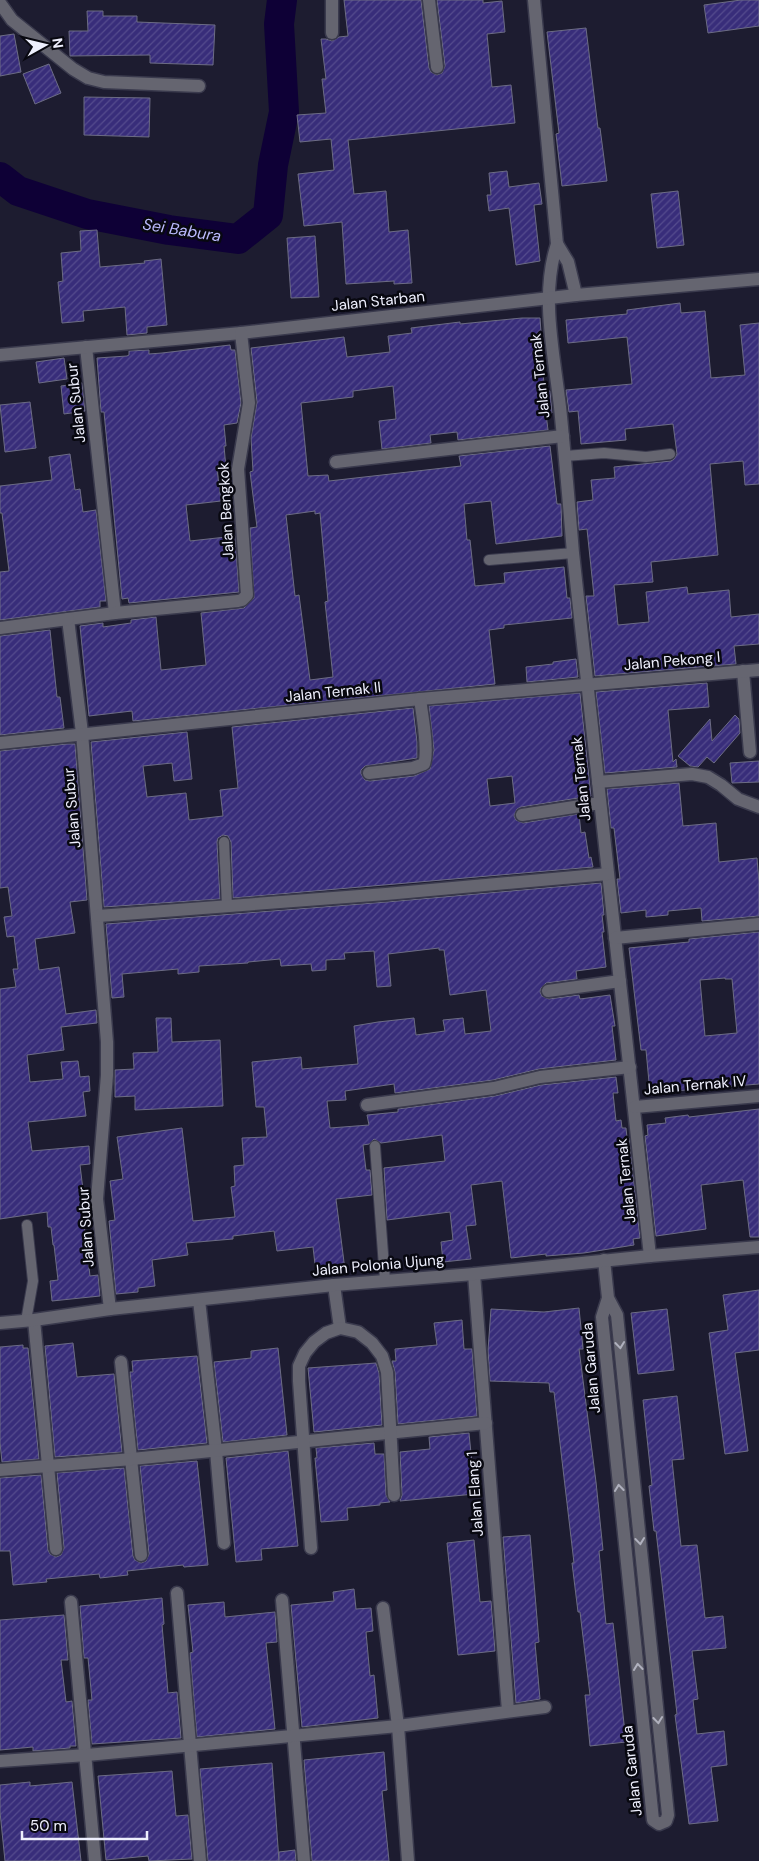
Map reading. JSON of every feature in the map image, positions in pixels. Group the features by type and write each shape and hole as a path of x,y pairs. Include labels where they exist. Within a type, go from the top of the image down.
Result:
{"street":[{"path":"332,0 332,33"},
{"path":"429,0 437,67"},
{"path":"534,0 557,244 568,262 576,295"},
{"path":"0,4 12,20 88,78 104,82 199,86"},
{"name":"Jalan Ternak","path":"557,244 550,264 548,298 573,552 650,1256"},
{"name":"Jalan Starban","path":"0,355 241,333 576,295 759,279"},
{"name":"Jalan Bengkok","path":"115,613 238,601 246,598 238,469 249,403 241,333"},
{"name":"Jalan Subur","path":"86,347 115,613"},
{"path":"336,462 563,436"},
{"path":"0,628 115,613"},
{"name":"Jalan Subur","path":"68,619 82,733 108,1042 98,1198 110,1309"},
{"name":"Jalan Pekong I","path":"588,685 759,670"},
{"path":"743,672 750,752"},
{"name":"Jalan Ternak II","path":"0,743 420,699 588,685"},
{"path":"369,773 413,768 424,764 426,759 420,699"},
{"path":"598,782 692,774 708,777 721,784 738,799 759,807"},
{"path":"522,815 600,803"},
{"path":"98,916 386,894 608,874"},
{"path":"616,938 759,924"},
{"path":"548,991 620,981"},
{"path":"367,1105 494,1088 540,1077 630,1067"},
{"name":"Jalan Ternak IV","path":"635,1107 759,1096"},
{"name":"Jalan Polonia Ujung","path":"0,1323 334,1284 474,1274 604,1260 759,1247"},
{"name":"Jalan Garuda","path":"604,1260 608,1298 617,1315 668,1815 666,1821 659,1824 654,1821 602,1316 608,1298"},
{"name":"Jalan Elang 1","path":"474,1274 508,1711"},
{"path":"334,1284 340,1328"},
{"path":"199,1300 224,1543"},
{"path":"602,1316 617,1315"},
{"path":"30,1321 56,1549"},
{"path":"311,1548 299,1366 314,1342 326,1333 340,1328 358,1332 372,1343 382,1356 387,1372 394,1495"},
{"path":"121,1362 141,1555"},
{"path":"0,1470 216,1451 486,1423"},
{"path":"622,1507 636,1506"},
{"path":"176,1593 200,1861"},
{"path":"282,1600 304,1861"},
{"path":"71,1602 96,1861"},
{"path":"383,1608 398,1726 408,1861"},
{"path":"640,1694 655,1692"},
{"path":"0,1761 87,1755 398,1726 545,1707"}],"lane":[{"path":"565,456 604,453 646,457 670,454"},
{"path":"490,560 573,552"},
{"path":"224,842 227,906"},
{"path":"375,1146 385,1280"},
{"path":"27,1225 32,1281 30,1321"}],"building":[{"path":"344,0 421,0 429,68 431,72 437,75 442,73 445,66 437,0 483,0 483,3 502,1 505,32 487,34 492,87 511,85 515,123 348,140 354,194 386,191 389,232 408,230 412,283 394,284 394,281 346,284 342,222 304,226 298,174 334,170 331,139 300,142 297,115 326,113 322,79 326,79 321,39 332,41 339,37 348,36"},
{"path":"741,0 759,0 759,26 708,33 704,5"},
{"path":"87,11 103,11 103,16 137,16 137,22 215,25 213,65 150,63 150,55 70,56 69,31 88,31"},
{"path":"586,28 598,128 600,128 607,181 562,186 556,134 559,133 547,32"},
{"path":"14,34 21,72 0,76 0,36"},
{"path":"49,64 61,93 35,104 23,74"},
{"path":"84,97 150,98 149,137 84,135"},
{"path":"507,171 509,187 539,183 542,204 534,205 540,261 516,265 509,208 489,211 487,195 491,195 489,173"},
{"path":"678,191 684,245 657,248 651,194"},
{"path":"97,230 100,267 145,263 144,261 161,259 167,325 147,327 147,333 127,335 125,307 83,311 84,321 62,323 58,282 63,281 61,253 81,251 80,231"},
{"path":"315,236 319,297 291,298 287,238"},
{"path":"680,303 681,313 705,311 711,378 745,375 740,325 759,323 759,484 745,485 743,461 710,464 718,555 651,562 653,582 614,585 618,625 649,622 646,592 687,587 688,594 729,590 731,617 759,614 759,644 734,646 736,664 595,676 586,596 594,596 587,529 579,530 577,502 593,500 591,480 615,478 614,467 671,461 677,454 673,424 625,429 626,440 581,444 578,411 569,412 566,390 632,384 627,337 568,343 566,320 627,314 627,310"},
{"path":"540,318 542,347 540,347 545,392 550,391 552,413 546,414 548,430 458,440 457,432 430,435 431,443 382,449 379,421 396,419 393,386 353,391 353,397 301,403 308,476 328,475 329,481 461,466 459,456 550,446 557,504 561,504 562,536 496,544 491,501 464,504 467,540 470,540 475,586 505,583 504,573 564,567 567,598 570,598 572,618 504,625 504,628 489,630 495,684 133,721 132,711 89,716 80,626 103,623 103,627 131,623 131,620 156,617 161,670 206,665 201,613 244,608 254,598 250,528 257,527 250,472 253,471 251,438 257,402 251,348 344,337 347,357 390,352 388,336 412,333 411,328 460,322 460,324","holes":["315,511 315,514 320,513 328,601 325,602 333,677 310,680 299,595 295,596 286,515"]},
{"path":"230,345 231,350 235,350 241,403 237,423 224,425 226,468 217,469 221,501 186,505 190,541 235,536 239,592 129,603 128,598 122,599 104,412 101,412 97,358 127,356 129,351 149,350 149,354"},
{"path":"64,358 67,379 39,383 36,362"},
{"path":"82,383 85,411 64,414 61,386"},
{"path":"30,402 36,448 5,452 0,405"},
{"path":"70,454 75,490 80,489 83,512 96,510 106,601 100,601 100,607 0,620 0,572 9,571 2,513 0,513 0,486 52,480 49,457"},
{"path":"50,630 57,697 60,697 64,728 0,735 0,636"},
{"path":"576,659 578,677 527,682 526,667"},
{"path":"707,683 709,707 668,710 673,762 676,759 677,767 605,773 596,692"},
{"path":"580,693 591,796 521,807 517,809 514,816 516,820 523,823 579,814 581,833 585,832 589,858 591,857 593,867 233,898 231,842 228,836 223,835 218,838 217,842 220,899 104,907 91,742 187,732 192,779 174,781 172,763 143,766 147,797 186,793 189,820 223,816 220,790 238,788 232,727 413,708 417,758 365,766 361,770 361,774 365,780 370,781 414,776 430,769 434,750 429,706","holes":["512,776 515,803 490,806 487,779"]},
{"path":"735,715 739,719 740,733 714,763 707,757 698,767 690,766 678,756 710,719 712,741"},
{"path":"75,744 87,900 70,902 75,933 35,939 39,970 59,967 66,1014 96,1010 97,1023 61,1027 64,1050 27,1055 30,1082 63,1079 61,1062 78,1061 80,1077 89,1076 90,1091 83,1092 86,1116 28,1122 32,1151 89,1146 90,1164 80,1165 87,1223 84,1224 90,1276 98,1275 100,1296 52,1301 50,1281 58,1280 54,1245 51,1227 48,1227 47,1212 0,1219 0,989 16,987 13,969 18,969 14,936 7,937 4,917 12,916 8,887 0,888 0,751"},
{"path":"759,761 759,782 732,783 730,763"},
{"path":"679,783 683,826 716,823 719,862 757,858 759,916 702,921 701,908 668,911 668,915 646,917 646,910 621,913 617,879 620,879 614,828 611,828 607,789"},
{"path":"601,883 604,915 602,915 604,932 602,932 606,967 576,971 577,979 546,983 540,992 542,996 549,999 579,995 580,999 610,995 615,1026 612,1026 616,1060 539,1069 493,1080 395,1093 394,1084 345,1091 346,1100 327,1101 330,1128 369,1125 367,1115 398,1112 398,1109 495,1096 541,1085 616,1077 618,1093 613,1093 616,1121 621,1120 622,1128 626,1128 627,1138 629,1138 640,1238 633,1239 634,1245 584,1253 546,1256 546,1254 511,1258 502,1181 471,1185 476,1225 466,1226 471,1259 443,1262 441,1242 453,1240 450,1212 387,1220 384,1168 445,1161 442,1135 381,1143 374,1139 369,1144 363,1145 366,1170 370,1170 372,1195 336,1199 345,1270 316,1273 313,1247 277,1251 274,1231 233,1236 233,1239 186,1243 188,1255 152,1260 155,1286 138,1288 138,1292 116,1294 109,1221 115,1220 110,1181 123,1179 117,1137 182,1128 193,1221 235,1217 231,1187 235,1186 234,1166 244,1165 242,1138 267,1137 264,1107 256,1107 252,1062 301,1057 302,1069 358,1064 354,1026 378,1022 414,1018 416,1035 445,1031 443,1020 463,1018 465,1034 491,1031 486,990 450,995 444,950 439,950 439,948 388,954 391,986 377,987 374,951 344,953 345,959 326,960 326,970 312,971 311,964 281,966 280,959 199,966 199,972 178,974 178,969 122,974 124,997 112,998 106,924"},
{"path":"759,932 759,1084 650,1093 646,1050 641,1050 629,948 689,942 689,939","holes":["732,979 737,1033 705,1036 700,980"]},
{"path":"156,1018 171,1018 172,1042 220,1040 223,1106 135,1110 135,1096 115,1097 115,1070 134,1069 133,1053 158,1052"},
{"path":"759,1109 759,1237 750,1237 743,1180 701,1185 706,1229 656,1236 645,1136 648,1135 647,1125 666,1123 665,1118"},
{"path":"759,1290 759,1350 735,1353 748,1451 725,1454 709,1333 728,1330 723,1295"},
{"path":"579,1308 583,1349 579,1349 603,1550 599,1551 606,1624 613,1623 626,1742 590,1746 585,1695 590,1695 572,1563 574,1563 554,1392 550,1392 549,1383 490,1381 488,1350 491,1309 544,1312"},
{"path":"667,1309 674,1370 638,1374 631,1313"},
{"path":"462,1320 464,1349 472,1349 477,1416 398,1424 395,1372 392,1361 396,1361 395,1349 437,1345 434,1323"},
{"path":"73,1343 77,1377 114,1374 122,1452 55,1457 45,1346"},
{"path":"23,1345 23,1348 28,1348 39,1459 2,1462 0,1443 0,1347"},
{"path":"278,1348 287,1435 223,1442 214,1362 251,1358 251,1351"},
{"path":"197,1356 207,1443 138,1450 130,1372 133,1372 132,1361"},
{"path":"376,1363 379,1373 382,1425 314,1432 308,1368"},
{"path":"677,1396 684,1459 672,1460 681,1546 697,1545 705,1618 723,1616 726,1648 692,1651 698,1699 693,1700 697,1734 724,1731 727,1765 711,1767 718,1821 689,1824 675,1715 677,1714 656,1531 654,1531 649,1486 652,1485 643,1400"},
{"path":"469,1433 475,1494 400,1501 402,1495 400,1452 430,1449 429,1437"},
{"path":"374,1443 375,1454 384,1454 386,1495 390,1502 380,1503 380,1505 347,1508 348,1520 321,1522 315,1458 317,1458 316,1448"},
{"path":"288,1451 298,1546 261,1549 262,1560 236,1562 226,1458"},
{"path":"197,1461 208,1565 184,1567 183,1565 127,1571 128,1575 100,1578 99,1574 46,1579 47,1582 13,1585 10,1551 0,1551 0,1478 41,1475 48,1550 50,1554 56,1557 61,1555 64,1548 57,1473 124,1468 133,1556 135,1560 141,1563 146,1561 149,1554 140,1466"},
{"path":"530,1535 539,1642 535,1643 540,1699 516,1703 503,1537"},
{"path":"474,1540 480,1602 491,1601 495,1651 458,1655 447,1543"},
{"path":"354,1589 356,1609 371,1608 373,1631 366,1632 370,1676 374,1675 378,1718 302,1727 291,1605 334,1601 333,1592"},
{"path":"162,1598 164,1624 162,1625 168,1693 177,1692 181,1738 92,1744 88,1700 92,1700 88,1658 84,1658 80,1606"},
{"path":"224,1602 225,1617 275,1612 277,1642 266,1643 275,1729 197,1737 190,1653 193,1652 188,1605"},
{"path":"64,1615 68,1660 61,1660 66,1702 72,1701 76,1746 33,1751 33,1747 0,1750 0,1620"},
{"path":"384,1752 387,1790 382,1791 389,1861 312,1861 304,1760"},
{"path":"272,1763 279,1861 208,1861 200,1769"},
{"path":"172,1771 176,1816 188,1815 192,1859 149,1861 148,1856 106,1860 98,1776"},
{"path":"30,1782 30,1786 72,1782 81,1861 5,1861 0,1812 0,1785"},
{"path":"295,1850 296,1861 279,1861 279,1852"}],"waterway":[{"name":"Sei Babura","path":"0,177 18,191 87,214 169,230 238,239 268,215 273,165 284,112 279,24 282,0"}]}
